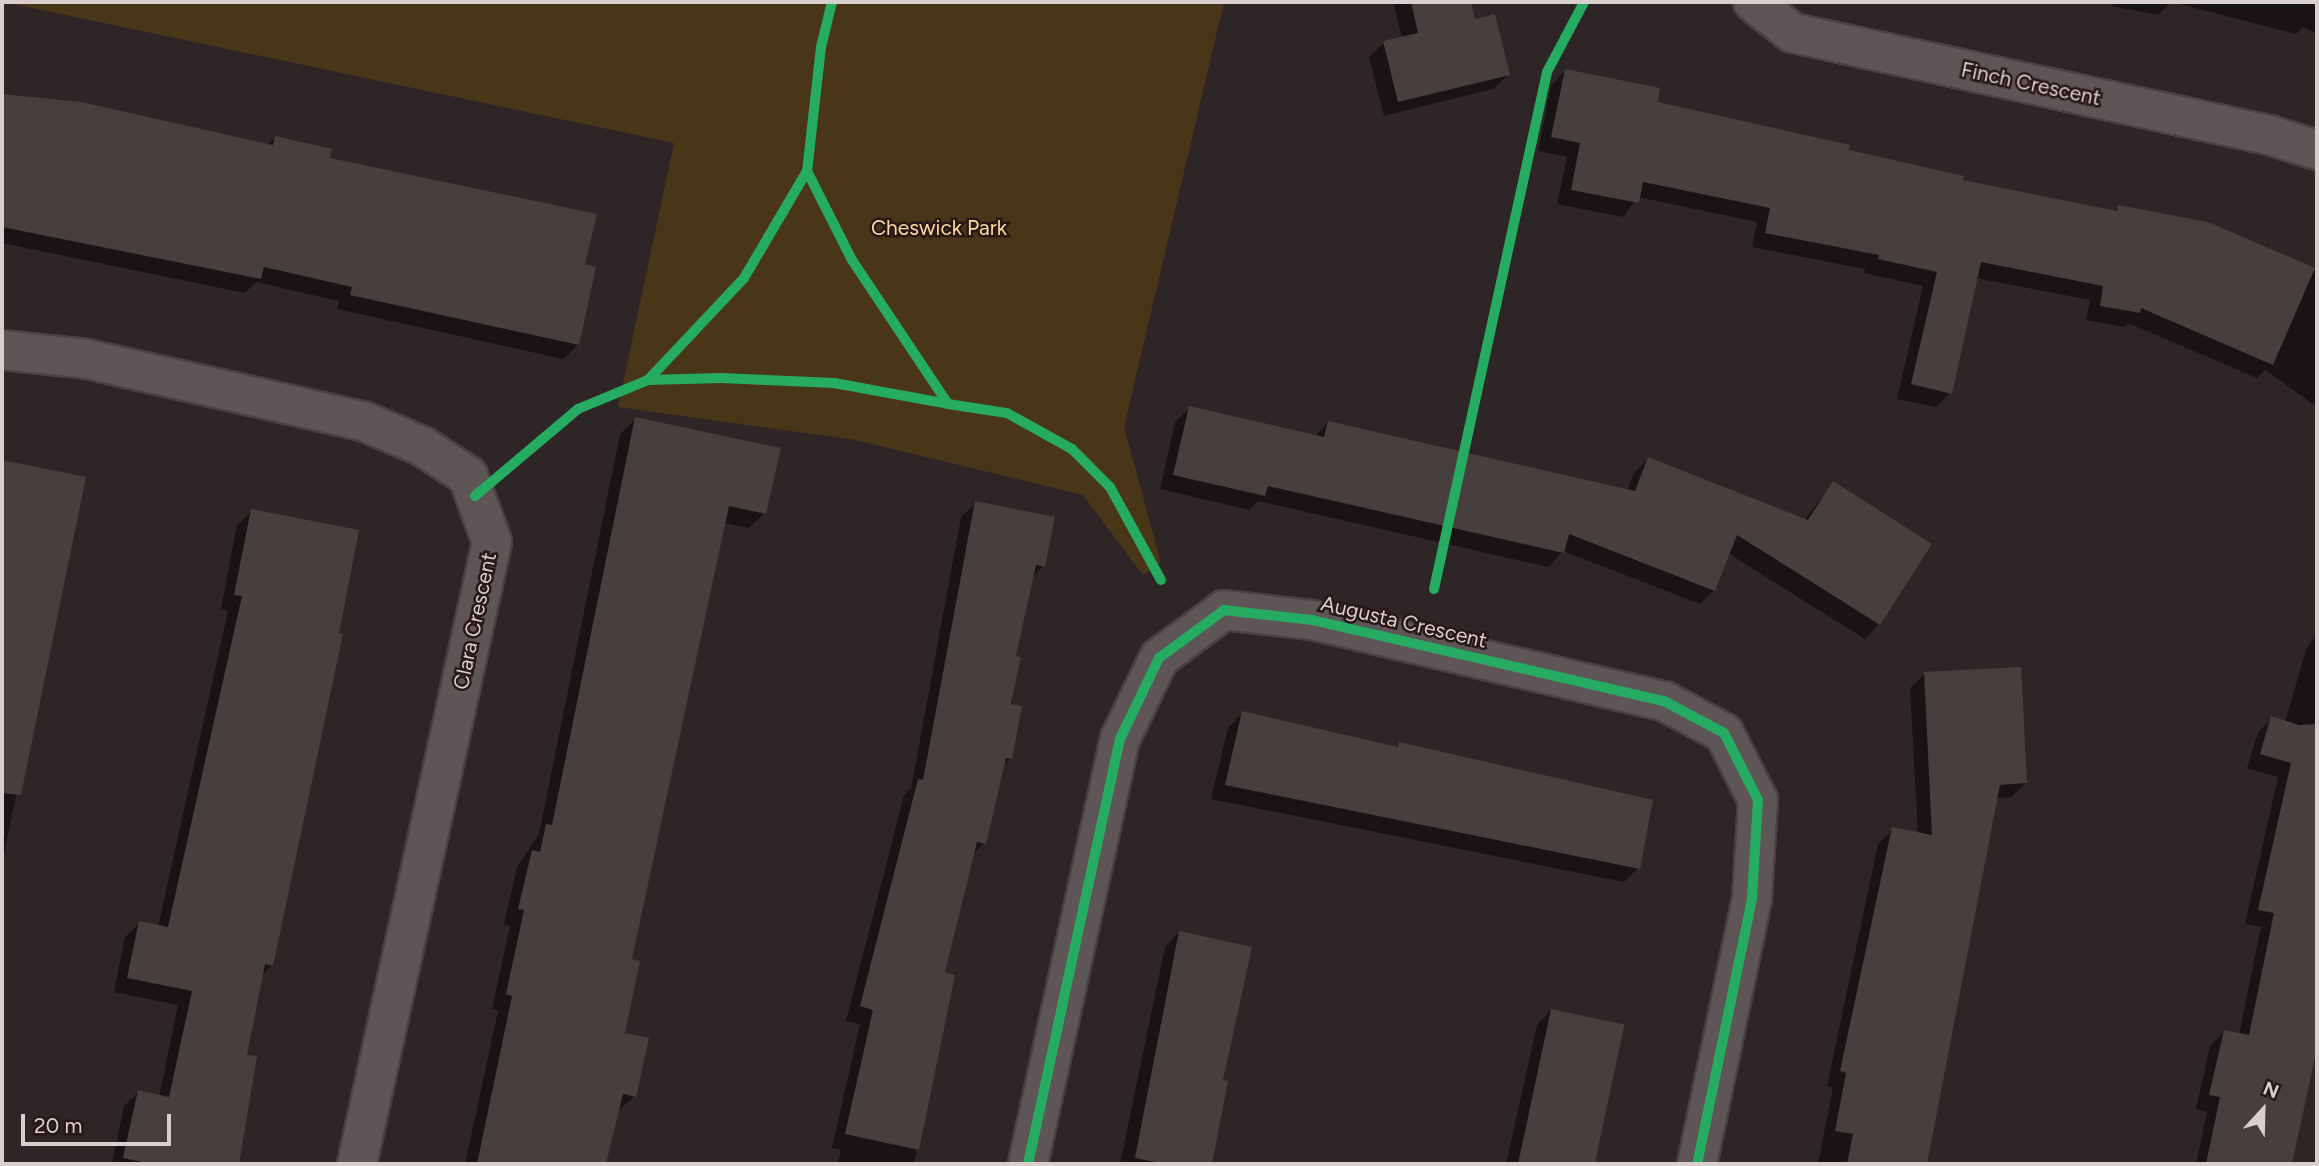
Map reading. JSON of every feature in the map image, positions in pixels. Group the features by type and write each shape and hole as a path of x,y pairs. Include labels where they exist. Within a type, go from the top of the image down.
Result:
{"street":[{"name":"Finch Crescent","path":"1754,2 1793,33 2269,135 2317,149"},
{"name":"Clara Crescent","path":"2,350 87,359 363,421 422,446 468,476 492,542 357,1164"},
{"name":"Augusta Crescent","path":"1028,1164 1120,739 1159,658 1224,610 1312,620 1664,701 1724,733 1758,800 1752,899 1697,1164"}],"green space":[{"name":"Cheswick Park","path":"4,2 1224,2 1124,427 1161,563 1143,575 1083,495 855,440 618,407 674,143"}],"building":[{"path":"1411,2 1471,2 1475,19 1495,14 1510,75 1398,102 1383,41 1418,33"},
{"path":"1565,69 1660,88 1658,102 1850,145 1849,150 1964,176 1963,180 2117,211 2118,205 2208,222 2315,268 2273,365 2141,308 2140,313 2100,306 2103,286 1981,262 1952,394 1911,384 1937,272 1878,259 1879,255 1765,233 1770,208 1643,182 1639,203 1571,190 1580,143 1551,137"},
{"path":"2,94 81,102 273,145 275,136 332,149 330,158 597,214 585,264 596,267 579,345 350,295 352,287 264,267 261,279 2,227"},
{"path":"1189,406 1324,437 1328,421 1635,491 1648,457 1808,520 1833,481 1932,544 1880,625 1737,535 1715,591 1569,534 1564,553 1268,486 1265,496 1173,475"},
{"path":"635,417 781,448 766,514 729,506 632,959 640,961 625,1033 649,1038 636,1097 623,1094 606,1164 477,1164 512,996 506,994 524,910 518,909 532,850 540,852 546,824 552,825"},
{"path":"2,460 86,477 21,795 2,793"},
{"path":"975,501 1055,517 1045,567 1036,565 1016,656 1021,657 1011,704 1022,706 1012,759 1006,758 986,844 977,842 945,972 955,975 919,1150 845,1134 873,1010 860,1006 918,779 923,780"},
{"path":"251,509 359,530 339,634 343,634 273,966 265,964 247,1055 257,1056 239,1164 152,1164 123,1158 138,1090 169,1097 192,991 127,978 139,921 168,927 242,596 234,595"},
{"path":"2021,667 2027,783 2000,785 1927,1164 1847,1164 1853,1134 1835,1131 1846,1073 1840,1071 1892,827 1932,835 1924,672"},
{"path":"1242,711 1398,747 1399,742 1653,800 1640,869 1225,785"},
{"path":"2271,716 2299,725 2317,724 2317,1048 2292,1164 2206,1164 2220,1097 2209,1095 2224,1030 2249,1035 2274,913 2258,910 2291,763 2260,754"},
{"path":"1179,931 1252,947 1223,1080 1228,1081 1212,1164 1165,1164 1135,1158"},
{"path":"1551,1009 1624,1025 1595,1164 1518,1164"}],"cycle path":[{"path":"832,2 821,47 807,171 852,260 948,404 1007,413 1072,449 1110,487 1161,580"},
{"path":"1434,589 1547,72 1584,2"},
{"path":"648,380 744,278 807,171"},
{"path":"475,496 578,409 648,380 721,378 834,383 948,404"},
{"path":"1028,1164 1120,739 1159,658 1224,610 1312,620 1664,701 1724,733 1758,800 1752,899 1697,1164"}]}
